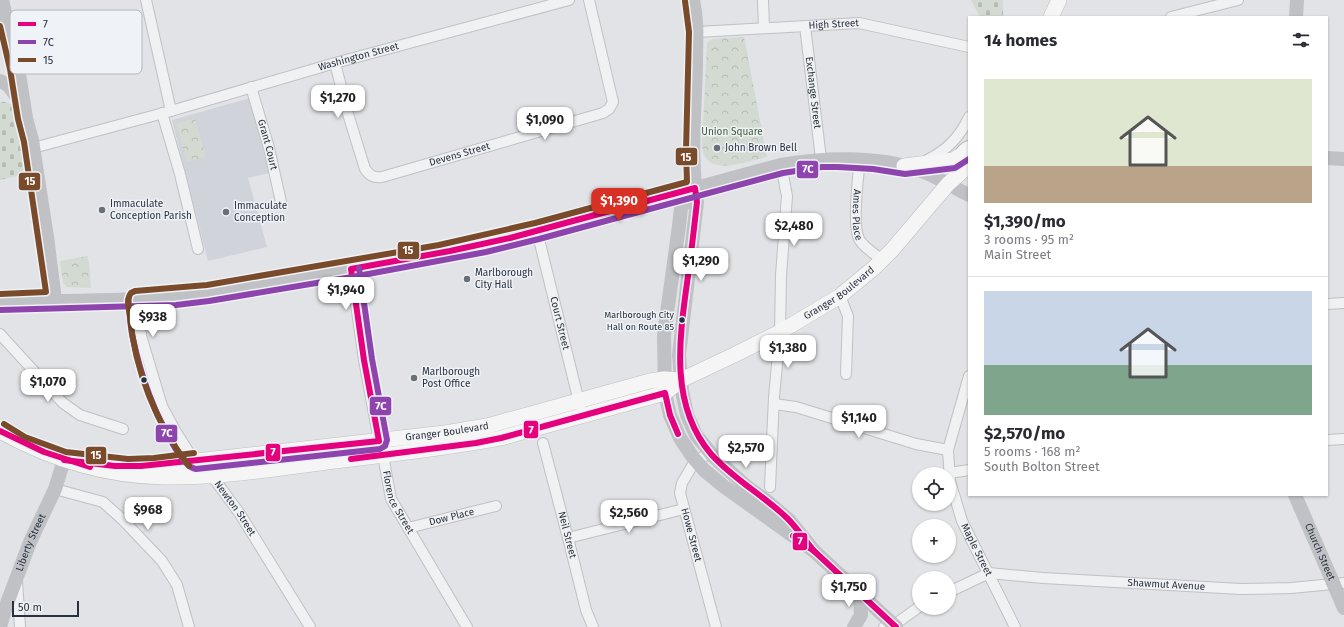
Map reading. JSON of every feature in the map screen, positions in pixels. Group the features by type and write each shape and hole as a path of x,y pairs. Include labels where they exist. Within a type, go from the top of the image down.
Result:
{"main road":[{"path":"2,0 10,34"},
{"path":"692,0 697,32 694,151 697,202 680,342 679,357 683,399 687,416 696,435 710,453 789,520 814,551"},
{"path":"1051,16 1059,0"},
{"path":"1296,16 1297,0"},
{"path":"19,74 33,148 55,300"},
{"path":"3,86 24,106"},
{"path":"904,166 946,162 968,154"},
{"path":"948,184 953,167 968,154"},
{"path":"1328,158 1344,159"},
{"path":"0,302 136,300 208,292 351,269 441,253 537,231 781,165 821,159 860,160 904,166 931,175 968,194"},
{"name":"Granger Boulevard","path":"0,432 22,444 64,460 104,471 163,477 212,476 383,455 488,440 582,416 682,380 780,332 840,296 882,260 906,235 948,184"},
{"path":"695,188 681,208 664,335 664,386 666,402 673,424 695,461 722,484 814,551 860,594 891,626"},
{"name":"Granger Boulevard","path":"64,460 128,467 155,466 445,433 487,426 650,381 664,386"},
{"name":"Liberty Street","path":"0,627 16,578 30,542 55,489 64,460"},
{"name":"Church Street","path":"1295,496 1338,583 1344,608"},
{"path":"854,627 861,615 860,594"}],"street":[{"path":"146,0 167,112 198,249"},
{"name":"Washington Street","path":"33,148 167,112 335,63 569,0"},
{"name":"Devens Street","path":"335,63 348,114 365,169 369,175 374,178 382,177 603,113 609,109 613,102 589,0"},
{"path":"763,0 764,28"},
{"path":"1178,16 1193,14 1238,0"},
{"name":"High Street","path":"697,32 859,23 968,47"},
{"name":"Exchange Street","path":"806,26 821,159"},
{"name":"Grant Court","path":"252,87 269,148 281,202"},
{"path":"904,166 919,163 938,155 958,138 968,119"},
{"name":"Ames Place","path":"860,160 856,192 857,232 859,239 864,245 882,260"},
{"path":"770,487 774,404 780,332 781,275 787,196 781,165"},
{"name":"Court Street","path":"537,231 582,416"},
{"name":"Florence Street","path":"351,269 364,360 391,500 468,627"},
{"path":"840,296 848,316 846,374"},
{"name":"Newton Street","path":"136,300 141,336 162,406 176,432 195,461 212,476 240,514 310,627"},
{"path":"1328,304 1344,303"},
{"path":"0,334 63,403 80,415 123,429"},
{"name":"Maple Street","path":"949,467 948,450 968,380"},
{"path":"774,404 796,407 920,445 948,450"},
{"path":"1328,440 1344,439"},
{"name":"Neil Street","path":"543,443 586,610 593,627"},
{"path":"695,461 710,453"},
{"name":"Howe Street","path":"695,461 682,483 680,493 716,627"},
{"path":"956,472 968,470"},
{"path":"55,489 103,502 123,520 162,561 177,585 189,627"},
{"name":"Maple Street","path":"956,502 962,521 1015,627"},
{"name":"Dow Place","path":"408,528 496,506"},
{"path":"568,538 684,509"},
{"path":"956,589 989,573"},
{"name":"Shawmut Avenue","path":"989,573 1043,578 1241,589 1291,588 1338,583"},
{"path":"16,578 20,627"},
{"path":"891,626 912,612"},
{"path":"302,627 303,616"}],"shaded area":[{"name":"Immaculate Conception","path":"250,98 269,173 248,178 267,247 208,261 172,120"}],"green space":[{"path":"971,0 1003,0 1003,16 979,16"},
{"name":"Union Square","path":"744,37 767,157 738,164 718,165 710,162 705,156 702,146 707,43 712,39"},
{"path":"0,102 10,104 17,113 26,174 0,180"},
{"path":"195,118 206,157 187,162 176,124"},
{"path":"87,256 91,288 67,287 63,283 60,261"}],"transit line":[{"name":"15","path":"189,466 177,450 157,414 142,376 133,337 128,301 131,293 135,291 207,285 439,245 535,223 687,182 686,151 689,32 685,1"},
{"name":"15","path":"0,26 10,69"},
{"name":"15","path":"0,294 46,292 24,142 18,119 11,74"},
{"name":"7C","path":"0,310 176,305 209,301 352,277 486,252 783,173 822,167 838,167 873,169 905,174 955,168 968,160"},
{"name":"7","path":"64,460 115,466 141,466 379,441 364,360 351,269 450,251 510,238 695,188 697,202 680,350 683,394 689,415 698,435 711,454 738,479 787,518 814,551"},
{"name":"7C","path":"128,300 131,330 135,349 154,407 175,448 187,464 193,468 196,469 380,449 385,446 387,440 372,359 359,268"},
{"name":"7","path":"351,459 476,443 501,438 665,393 670,415 678,434"},
{"name":"15","path":"4,424 25,437 66,452 128,459 154,458 194,453"},
{"name":"7","path":"0,431 44,452 90,467"},
{"name":"7","path":"793,536 814,551 896,627"}],"place":[{"name":"John Brown Bell","path":"717,148"},
{"name":"Immaculate Conception Parish","path":"102,210"},
{"name":"Immaculate Conception","path":"226,212"},
{"name":"Marlborough City Hall","path":"467,279"},
{"name":"Marlborough City Hall on Route 85","path":"682,320"},
{"name":"Marlborough Post Office","path":"414,378"}]}
